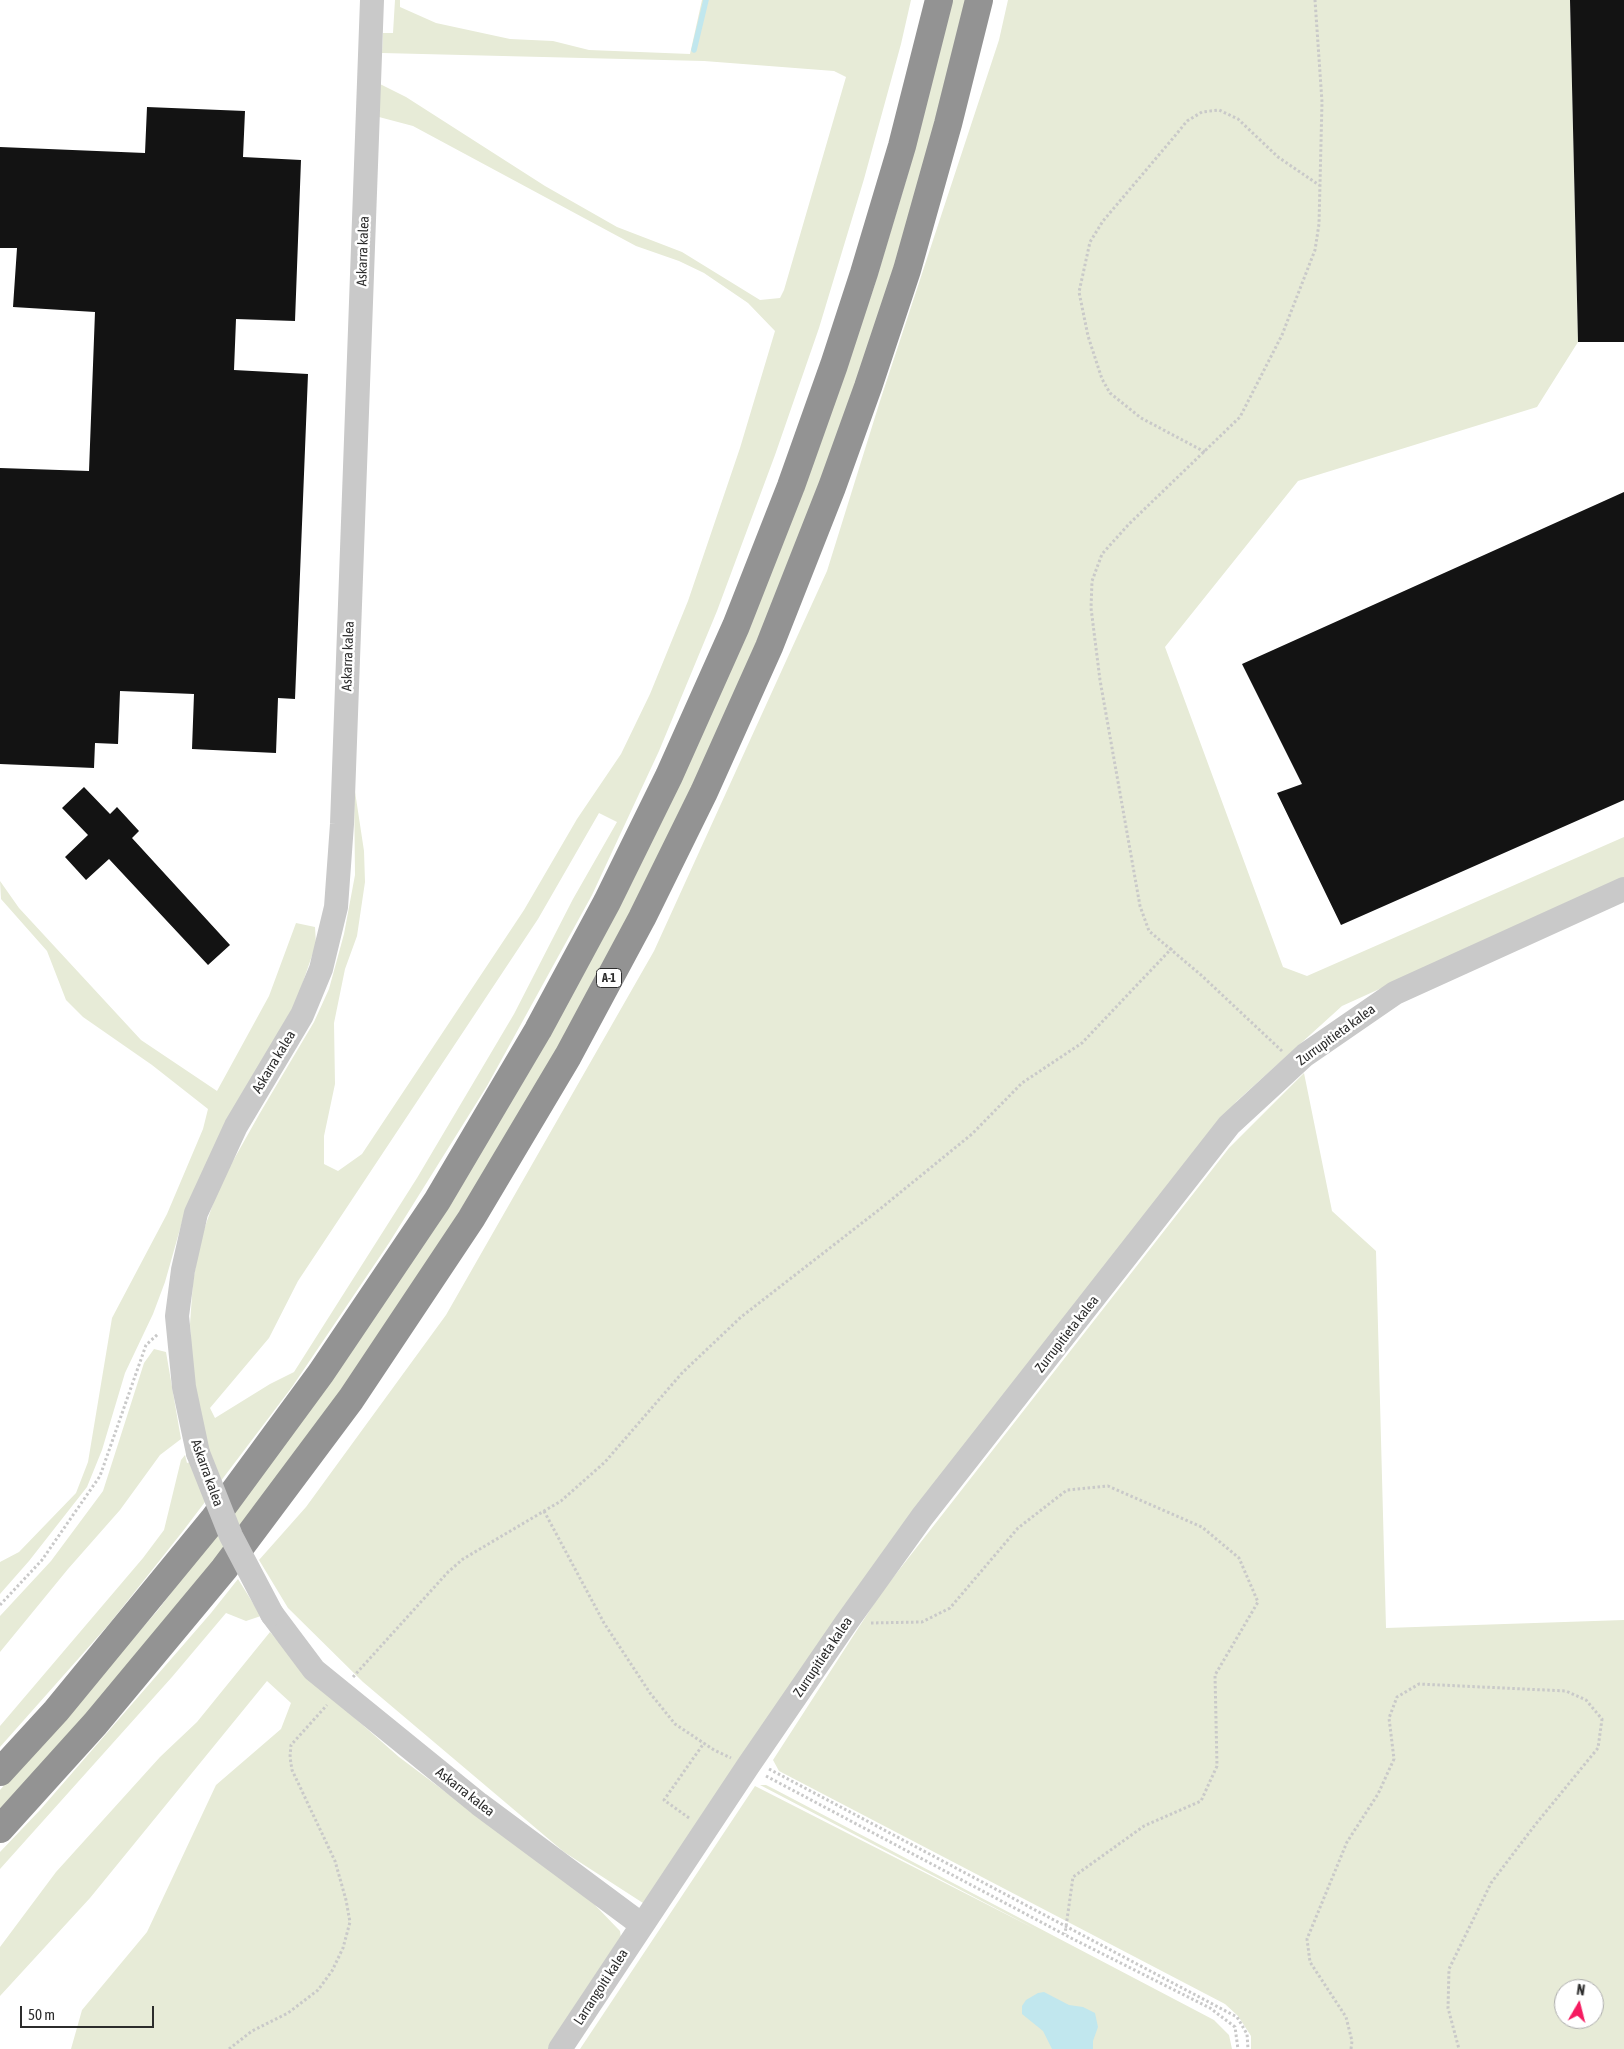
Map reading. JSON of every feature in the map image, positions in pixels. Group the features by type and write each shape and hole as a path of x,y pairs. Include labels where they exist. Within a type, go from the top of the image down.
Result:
{"highway":[{"path":"0,1772 56,1711 213,1520 321,1373 437,1201 538,1030 607,902 669,776 736,626 791,486 864,273 902,146 939,0"},
{"name":"A-1","path":"0,1829 95,1724 224,1569 351,1399 471,1219 568,1056 642,918 704,792 769,647 832,487 907,270 948,124 979,0"}],"street":[{"name":"Askarra kalea","path":"372,0 342,824 336,907 321,969 302,1015 236,1126 196,1213 183,1270 177,1316 184,1387 198,1453 231,1536 272,1614 314,1670 479,1804 642,1925"},
{"name":"Zurrupitieta kalea","path":"642,1925 706,1830 758,1769 846,1623 922,1517 1229,1125 1305,1055 1395,993 1624,889"},
{"name":"Larrangoiti kalea","path":"560,2049 642,1925"}],"path":[{"path":"1294,1065 1277,1045 1172,948 1149,931 1140,906 1100,680 1091,608 1092,581 1102,554 1129,524 1240,417 1282,335 1315,250 1319,224 1322,102 1315,0"},
{"path":"1205,452 1141,418 1110,394 1102,379 1088,336 1079,292 1090,242 1103,221 1187,121 1202,112 1219,110 1238,119 1278,157 1320,186"},
{"path":"229,2049 252,2030 288,2013 318,1990 332,1972 343,1948 350,1922 335,1861 292,1770 290,1757 292,1745 448,1572 463,1560 561,1500 605,1462 682,1373 742,1317 880,1209 964,1140 1022,1083 1082,1043 1172,948"},
{"path":"0,1605 42,1560 100,1476 146,1345 177,1316"},
{"path":"846,1623 922,1622 950,1608 1018,1528 1067,1490 1108,1486 1202,1527 1239,1558 1258,1602 1215,1675 1216,1766 1201,1801 1144,1826 1073,1878 1065,1934"},
{"path":"544,1511 604,1623 650,1693 675,1724 714,1750 758,1769 1066,1926 1237,2017 1247,2034 1248,2049"},
{"path":"1351,2049 1352,2041 1346,2017 1310,1962 1308,1938 1347,1842 1378,1794 1394,1759 1389,1718 1397,1697 1419,1684 1566,1691 1586,1700 1602,1719 1598,1748 1535,1825 1491,1883 1449,1969 1448,2008 1459,2049"},
{"path":"704,1743 664,1800 706,1830"},
{"path":"758,1769 1065,1934 1210,2008 1235,2027 1238,2049"}],"green space":[{"path":"395,0 400,0 400,7 436,23 510,39 553,41 589,50 690,54 702,0 911,0 901,44 864,179 819,328 775,455 717,611 659,751 592,895 487,1086 389,1243 292,1387 183,1531 110,1623 0,1747 0,1726 143,1558 164,1530 181,1460 185,1455 187,1463 209,1456 193,1379 190,1324 193,1281 201,1238 220,1184 314,1022 329,989 344,934 355,875 354,785 364,851 365,882 357,936 345,969 334,1023 335,1084 324,1136 324,1164 338,1171 362,1154 524,910 577,819 621,754 650,694 688,601 740,448 775,331 748,303 704,273 679,261 636,246 413,126 379,117 380,84 406,97 545,186 617,227 682,252 760,300 780,298 784,290 846,77 834,71 704,61 382,53 383,33 393,33","holes":["599,813 617,822 573,899 514,1014 417,1178 294,1372 270,1384 215,1418 210,1408 269,1338 298,1281 538,919"]},
{"path":"952,0 969,0 888,289 818,493 750,662 668,842 594,985 491,1161 389,1324 302,1447 176,1613 0,1814 0,1790 158,1610 291,1436 476,1158 802,491 874,287 907,177"},
{"path":"1008,0 1570,0 1578,342 1537,407 1298,481 1165,647 1283,967 1307,976 1624,837 1624,878 1342,1006 1237,1101 1162,1194 643,1903 564,1852 363,1682 288,1608 259,1560 306,1507 446,1315 654,951 827,571 880,401 999,40"},
{"path":"0,881 19,908 141,1040 217,1091 269,996 296,923 315,927 316,944 292,1014 186,1208 165,1282 153,1314 125,1373 102,1450 87,1487 29,1561 0,1594 0,1562 19,1552 76,1493 88,1462 112,1318 167,1214 203,1129 208,1109 152,1065 83,1017 66,1000 47,951 1,899"},
{"path":"1304,1073 1332,1211 1376,1251 1386,1628 1624,1620 1624,2049 1251,2049 1251,2036 1238,2016 1225,2004 779,1771 773,1760 881,1593 1229,1148"},
{"path":"154,1349 166,1352 181,1439 160,1455 120,1510 68,1569 0,1652 0,1616 51,1561 103,1491 144,1363"},
{"path":"238,1579 261,1616 246,1621 226,1613 172,1677 0,1869 0,1852 40,1810 211,1613"},
{"path":"270,1632 314,1682 399,1757 592,1902 620,1931 622,1946 552,2049 71,2049 82,2010 147,1932 216,1785 281,1729 291,1703 267,1681 90,1898 0,1996 0,1947 56,1872 160,1757 197,1722"},
{"path":"760,1785 766,1785 774,1789 1214,2020 1229,2035 1232,2049 580,2049 755,1786 1039,1931"}],"water":[{"path":"1044,1992 1069,2005 1083,2007 1095,2013 1098,2027 1093,2041 1093,2049 1052,2049 1043,2031 1022,2014 1022,2006 1026,2000 1038,1993"}],"building":[{"path":"1570,0 1624,0 1624,342 1578,342"},
{"path":"147,107 245,111 243,157 301,160 295,321 236,319 234,370 308,374 295,699 278,698 276,753 192,749 194,694 120,691 118,744 95,743 94,768 0,764 0,468 89,471 95,312 13,307 17,248 0,248 0,147 145,153"},
{"path":"1624,492 1624,800 1341,925 1277,793 1302,784 1242,664"},
{"path":"84,787 110,814 117,807 139,831 132,838 230,945 208,965 109,859 86,880 65,857 88,835 62,808"}],"waterway":[{"path":"694,50 706,0"}]}
